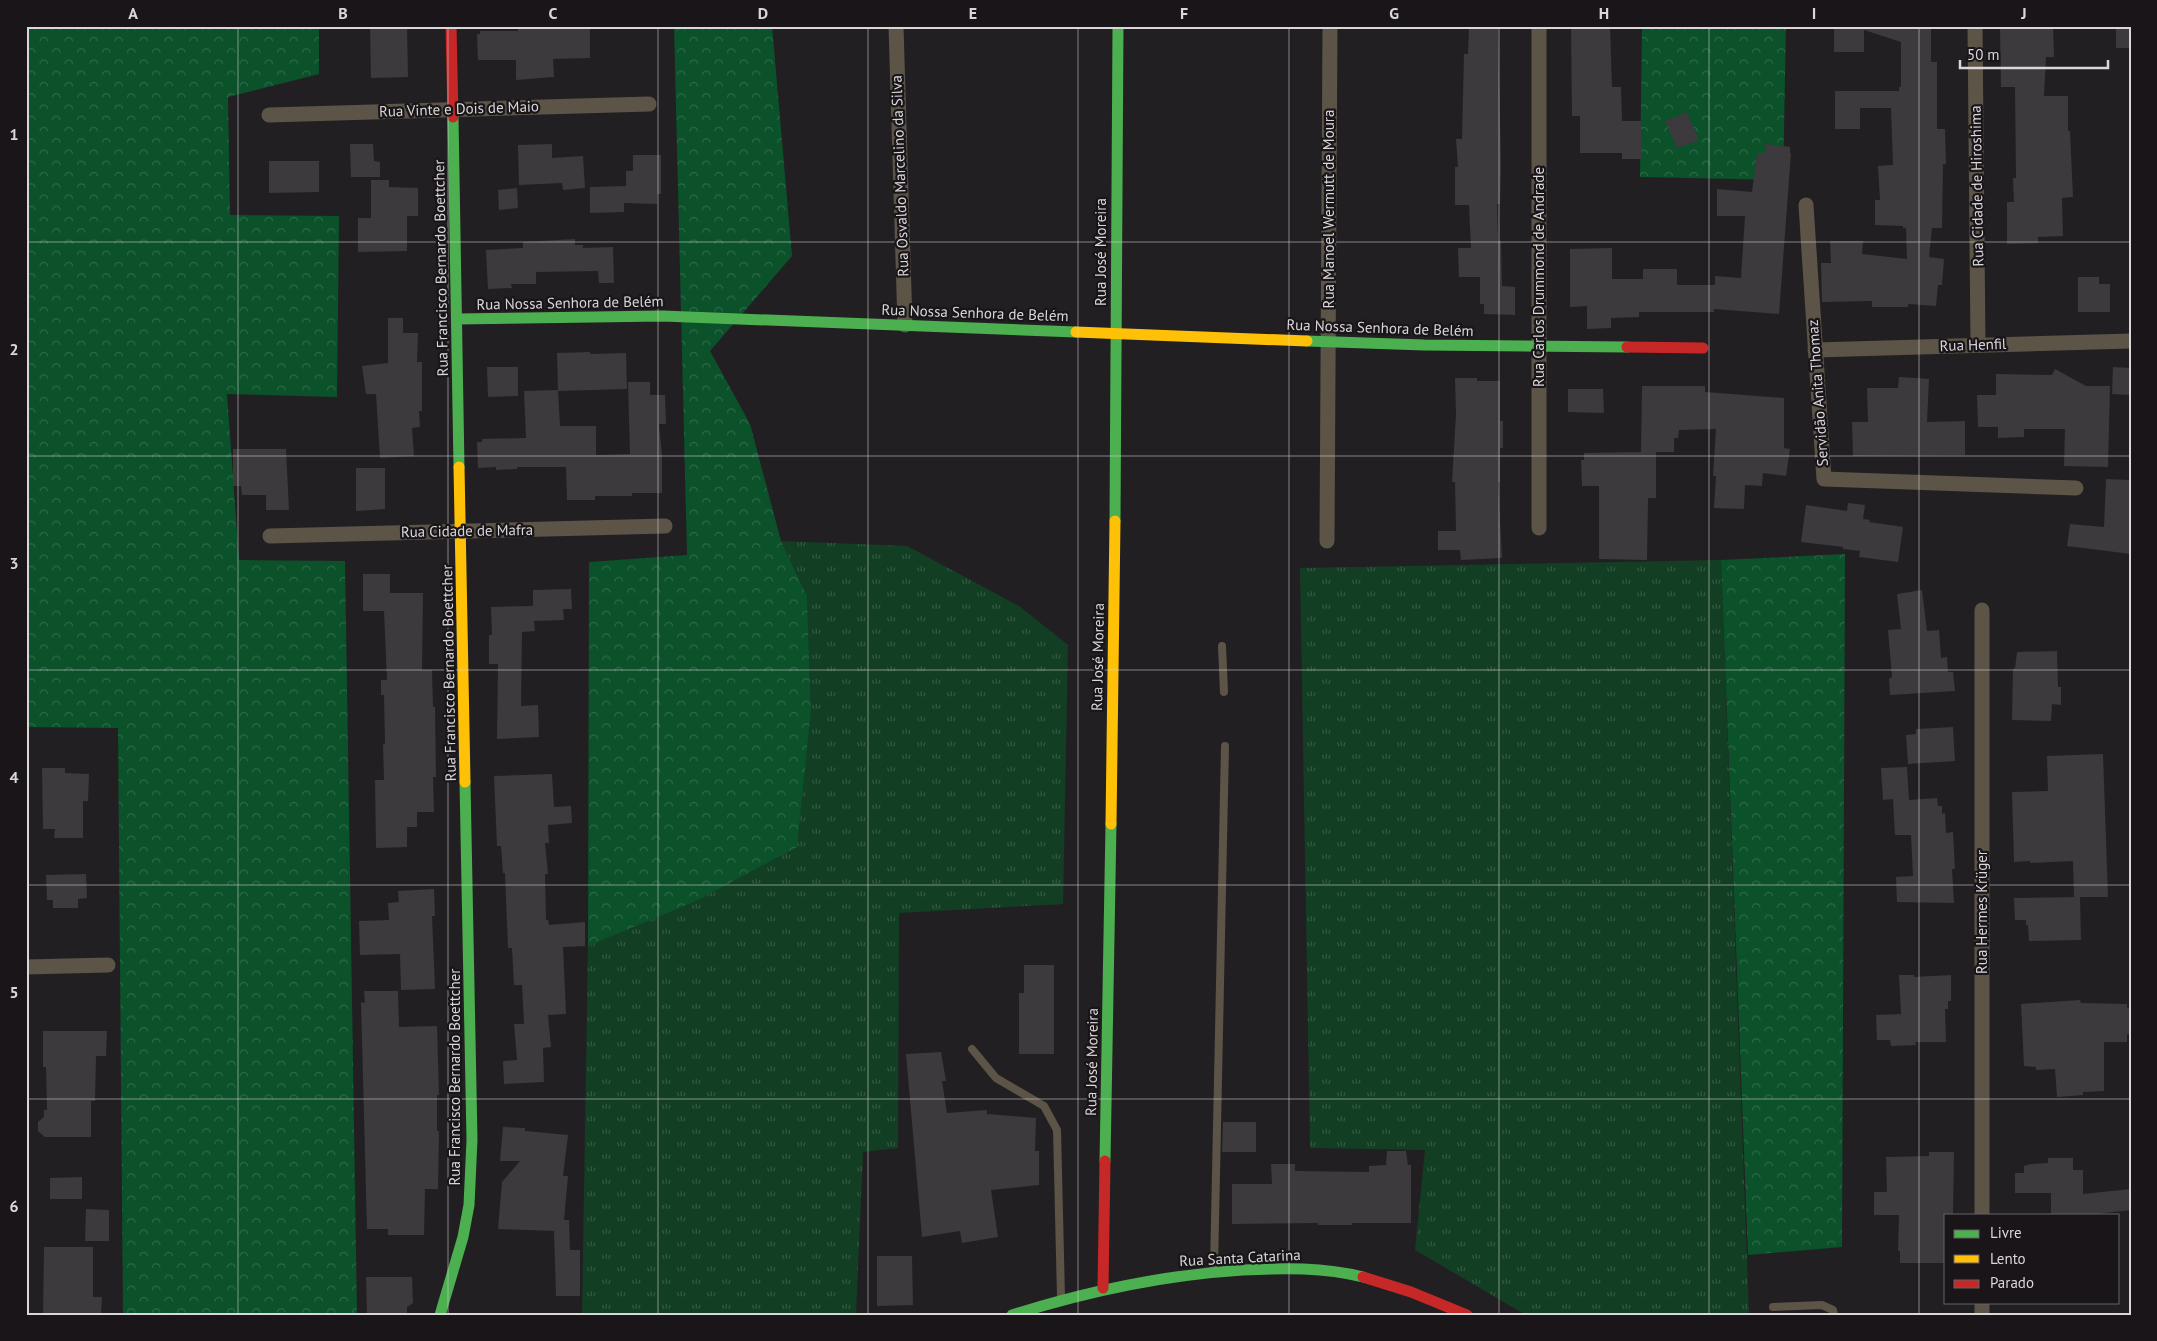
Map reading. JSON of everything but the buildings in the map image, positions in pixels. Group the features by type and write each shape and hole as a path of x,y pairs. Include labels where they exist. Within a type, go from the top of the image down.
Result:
{"street":[{"name":"Rua Francisco Bernardo Boettcher","path":"440,1315 463,1237 472,1172 452,26"},
{"name":"Rua Osvaldo Marcelino da Silva","path":"896,26 905,325"},
{"name":"Rua José Moreira","path":"1103,1288 1114,614 1118,26"},
{"name":"Rua Manoel Wermutt de Moura","path":"1327,541 1330,26"},
{"name":"Rua Carlos Drummond de Andrade","path":"1539,26 1539,528"},
{"name":"Rua Cidade de Hiroshima","path":"1975,26 1978,345"},
{"name":"Rua Vinte e Dois de Maio","path":"268,115 648,104"},
{"name":"Servidão Anita Thomaz","path":"1806,205 1824,479 2076,488"},
{"name":"Rua Nossa Senhora de Belém","path":"457,319 663,316 1328,342 1539,347 1703,348"},
{"name":"Rua Henfil","path":"1815,350 2131,341"},
{"name":"Rua Cidade de Mafra","path":"270,536 665,526"},
{"name":"Rua Hermes Krüger","path":"1982,610 1982,1214"},
{"path":"26,967 108,965"},
{"name":"Rua Santa Catarina","path":"1012,1315 1103,1288 1214,1271 1285,1268 1352,1274 1424,1296 1467,1315"}],"lane":[{"path":"1222,646 1224,692"},
{"path":"1214,1271 1225,746"},
{"path":"972,1049 996,1078 1044,1106 1057,1130 1061,1299"},
{"path":"1773,1307 1822,1305 1833,1310 1834,1315"}],"green space":[{"path":"26,26 319,26 319,74 228,97 230,215 339,216 337,397 227,394 239,560 345,561 357,1315 123,1315 118,728 26,727"},
{"path":"674,26 772,26 792,256 710,351 750,424 781,541 807,596 811,709 797,847 694,902 588,946 589,562 687,555"},
{"path":"1642,26 1786,26 1783,180 1640,177"},
{"path":"781,541 907,546 1019,606 1068,645 1063,904 899,913 898,1148 863,1152 856,1315 582,1315 588,946 694,902 811,709 807,596"},
{"path":"1845,554 1842,1247 1748,1255 1721,560"},
{"path":"1721,560 1749,1315 1526,1315 1415,1250 1425,1150 1310,1148 1300,568"}],"traffic: fast":[{"path":"1115,521 1118,26"},
{"path":"453,117 459,467"},
{"path":"457,319 663,316 1076,332"},
{"path":"1307,341 1424,345 1627,347"},
{"path":"440,1315 463,1237 469,1205 472,1140 465,782"},
{"path":"1105,1161 1111,824"},
{"path":"1012,1315 1126,1285 1213,1272 1303,1269 1333,1271 1363,1277"}],"traffic: slow":[{"path":"1076,332 1307,341"},
{"path":"459,467 465,782"},
{"path":"1111,824 1115,521"}],"traffic: jam":[{"path":"451,26 453,117"},
{"path":"1627,347 1703,348"},
{"path":"1103,1288 1105,1161"},
{"path":"1363,1277 1411,1292 1467,1315"}]}
